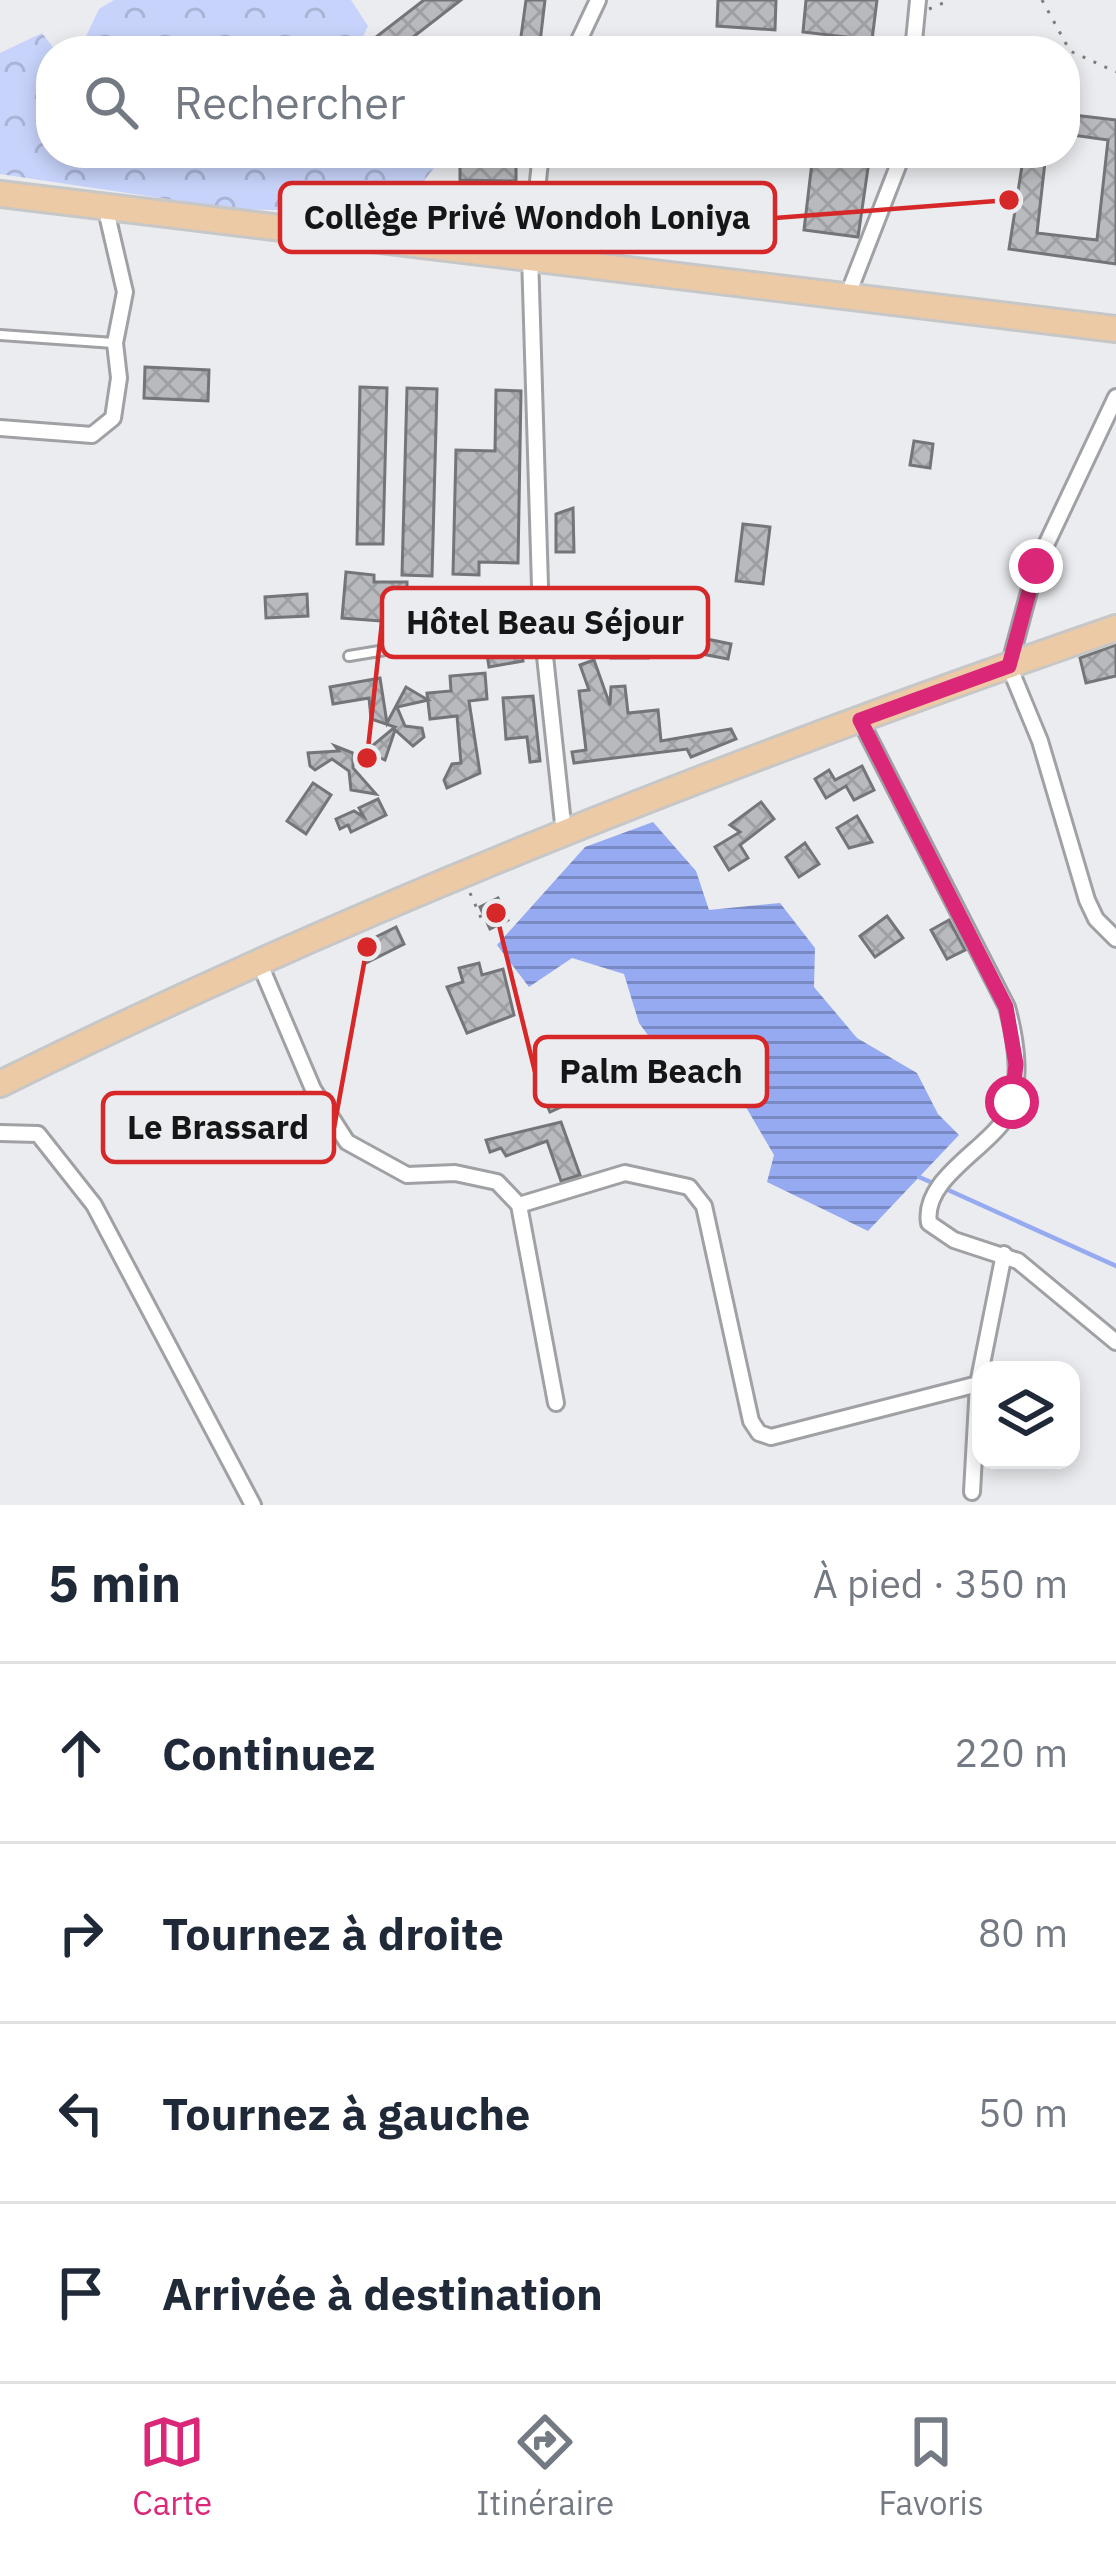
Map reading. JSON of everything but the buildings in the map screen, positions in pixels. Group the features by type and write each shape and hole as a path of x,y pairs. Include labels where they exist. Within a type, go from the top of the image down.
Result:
{"main road":[{"path":"0,194 1116,329"},
{"path":"0,1084 259,962 564,833 1116,628"}],"street":[{"path":"581,36 598,0"},
{"path":"539,168 530,256 542,619 564,833"},
{"path":"847,297 896,168"},
{"path":"0,428 92,435 108,426 119,378 116,343 125,292 105,206"},
{"path":"1116,397 1036,566 1009,666 1040,741 1087,900 1096,919 1116,939"},
{"path":"860,720 1011,1020 1016,1064 1008,1114 946,1181 927,1216 936,1232 1004,1254 1116,1342"},
{"path":"259,962 313,1089 347,1142 407,1175 455,1173 496,1182 519,1205 556,1403"},
{"path":"0,1132 38,1134 94,1205 253,1505"},
{"path":"519,1205 625,1173 689,1187 704,1207 751,1421 759,1433 771,1437 972,1386"},
{"path":"983,1361 1004,1254"},
{"path":"972,1492 973,1469"}],"lane":[{"path":"0,335 116,343"},
{"path":"349,656 452,639 493,617 542,619"}],"path":[{"path":"917,8 950,0"},
{"path":"1042,0 1062,36"},
{"path":"1080,56 1116,72"},
{"path":"461,876 482,920"}],"green space":[{"path":"114,0 351,0 368,26 363,36 86,36 99,9"},
{"path":"42,33 44,36 36,36 36,168 434,168 422,183 425,214 234,209 0,174 0,53"}],"water":[{"path":"653,822 696,871 709,910 780,903 815,948 814,987 857,1038 917,1073 938,1114 959,1135 868,1231 767,1182 774,1155 729,1078 687,1088 639,1023 624,974 572,958 529,987 497,945 585,847"}],"waterway":[{"path":"919,1177 935,1184"},
{"path":"946,1189 1116,1266"}],"place":[{"name":"Collège Privé Wondoh Loniya","path":"1009,200"},
{"name":"Hôtel Beau Séjour","path":"367,758"},
{"name":"Palm Beach","path":"496,913"},
{"name":"Le Brassard","path":"367,947"}],"route":[{"path":"1012,1102 1016,1064 1006,1007 860,720 1009,666 1036,566"}]}
